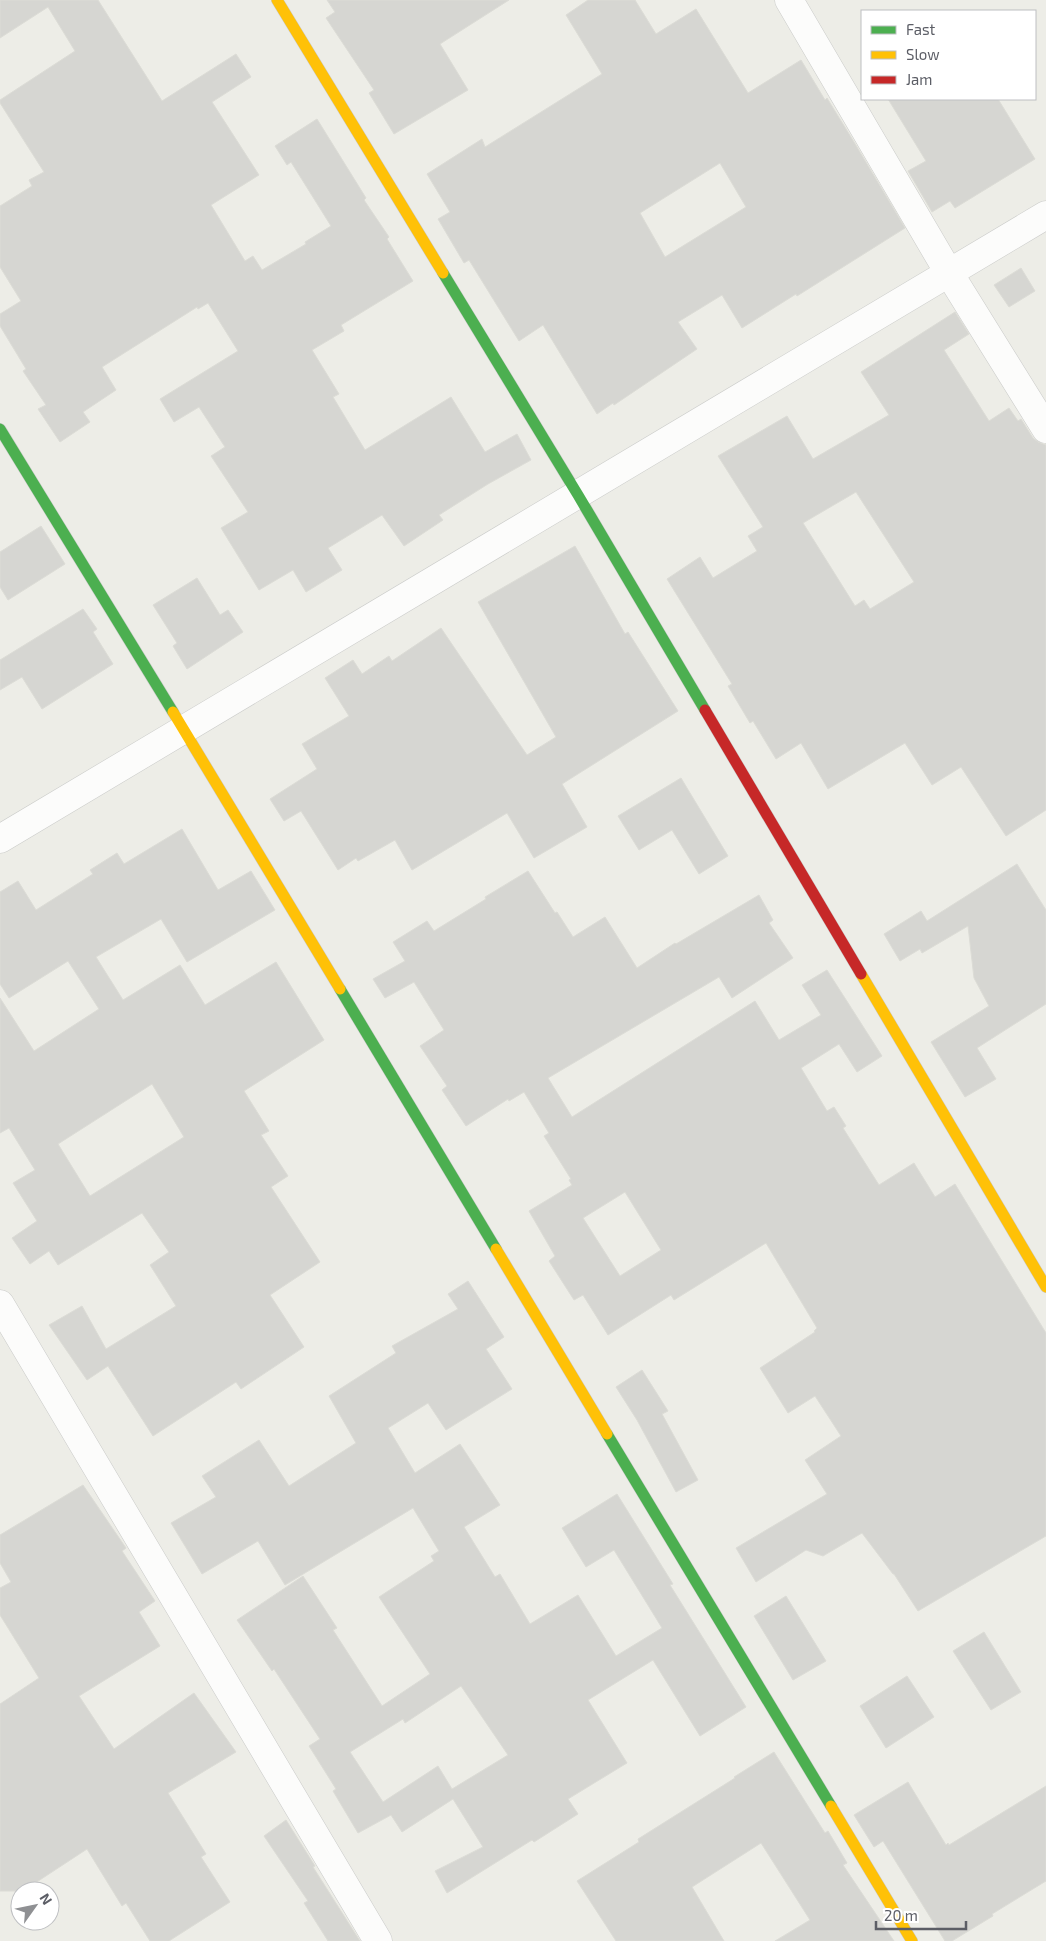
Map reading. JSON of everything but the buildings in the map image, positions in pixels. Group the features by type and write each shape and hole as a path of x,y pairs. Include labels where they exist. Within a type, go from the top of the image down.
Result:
{"street":[{"path":"277,0 578,495 1046,1287"},
{"path":"789,0 949,273 1046,429"},
{"path":"0,839 1046,215"},
{"path":"0,430 184,729 912,1941"},
{"path":"0,1304 378,1941"}],"traffic: fast":[{"path":"443,273 578,495 705,710"},
{"path":"0,429 173,712"},
{"path":"340,989 496,1249"},
{"path":"607,1434 831,1806"}],"traffic: slow":[{"path":"277,0 443,273"},
{"path":"173,712 340,989"},
{"path":"861,974 1046,1287"},
{"path":"496,1249 607,1434"},
{"path":"831,1806 912,1941"}],"traffic: jam":[{"path":"705,710 861,974"}]}
